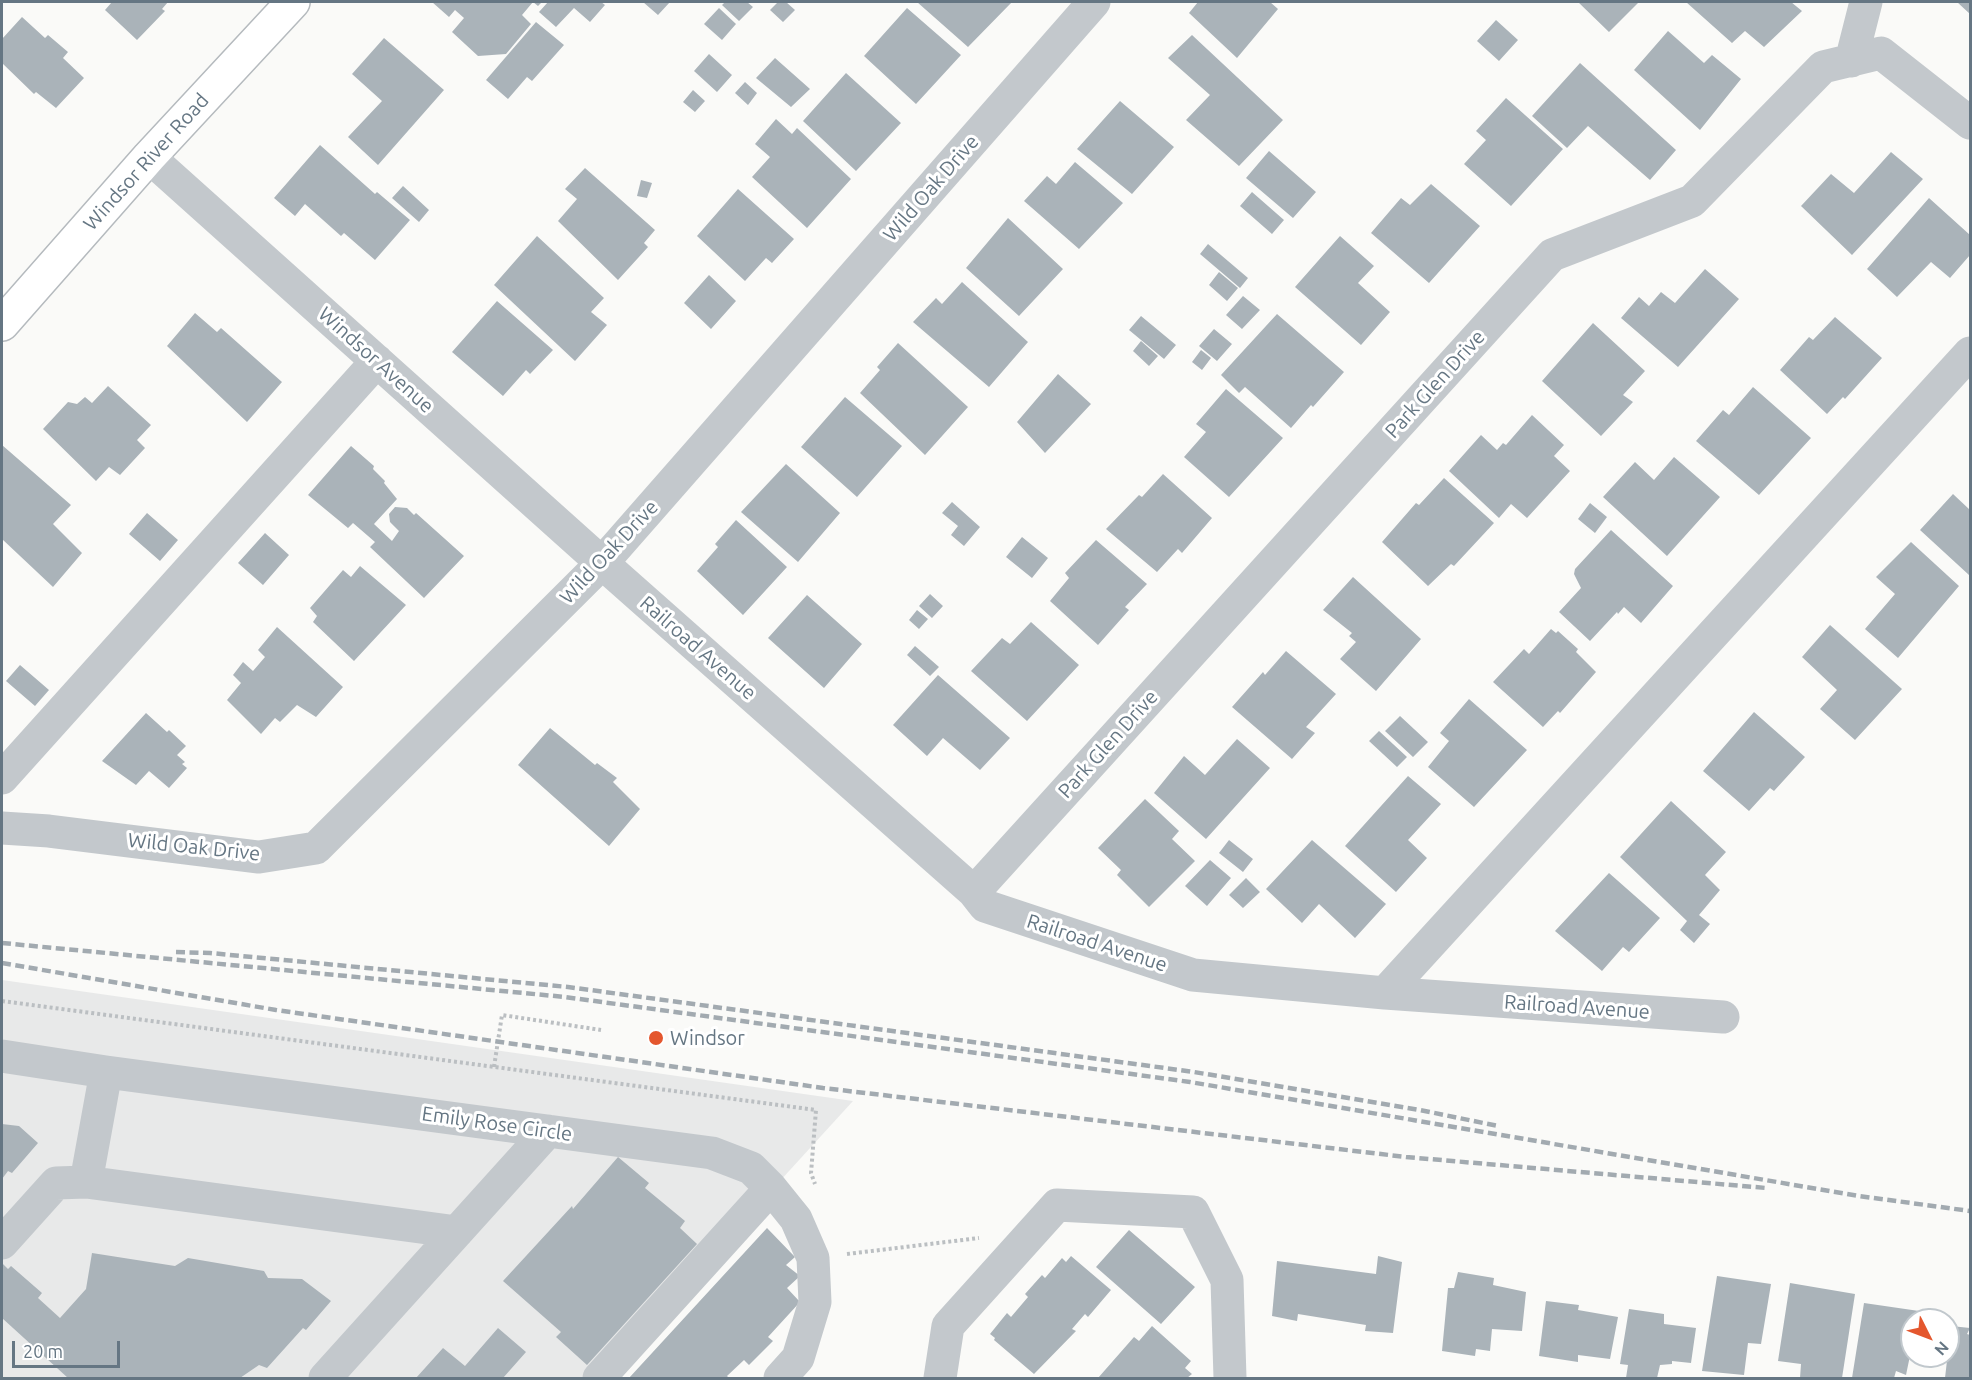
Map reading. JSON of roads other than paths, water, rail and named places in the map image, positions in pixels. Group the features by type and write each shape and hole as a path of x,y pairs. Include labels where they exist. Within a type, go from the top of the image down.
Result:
{"main road":[{"name":"Windsor River Road","path":"2,324 150,157 293,2"}],"street":[{"name":"Wild Oak Drive","path":"2,828 49,831 259,857 316,848 602,563 1094,2"},
{"path":"1851,61 1866,2"},
{"name":"Park Glen Drive","path":"974,892 1552,255 1692,201 1822,67 1881,53 1971,123"},
{"name":"Windsor Avenue","path":"150,157 602,563"},
{"path":"1385,993 1971,353"},
{"path":"2,778 378,362"},
{"name":"Railroad Avenue","path":"602,563 974,892 985,906 1193,975 1385,993 1723,1017"},
{"name":"Emily Rose Circle","path":"2,1056 712,1153 751,1168 796,1219 813,1258 815,1302 798,1358 780,1378"},
{"path":"86,1182 106,1072"},
{"path":"325,1378 548,1131"},
{"path":"2,1243 56,1183 86,1182 457,1232"},
{"path":"599,1378 771,1188"},
{"path":"940,1378 948,1326 1057,1205 1193,1212 1227,1280 1230,1378"}],"railway":[{"path":"2,943 565,997 1190,1082 1859,1196 1970,1211"},
{"path":"176,952 210,953 568,987 1194,1072 1420,1110 1498,1126"},
{"path":"2,963 276,1010 823,1088 1406,1157 1766,1188"}],"place":[{"name":"Windsor","path":"656,1038"}]}
